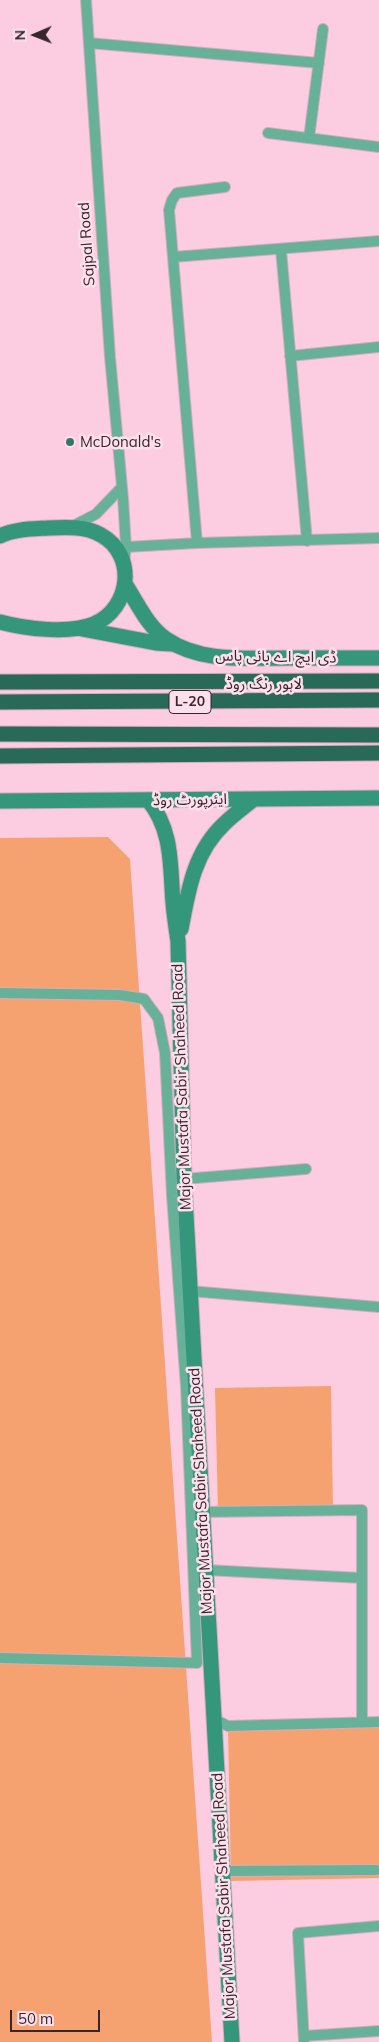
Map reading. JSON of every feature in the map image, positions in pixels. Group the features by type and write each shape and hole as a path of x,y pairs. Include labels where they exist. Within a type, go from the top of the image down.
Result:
{"highway":[{"path":"0,682 379,681"},
{"name":"لاہور رنگ روڈ","path":"0,702 379,700"},
{"name":"L-20","path":"0,734 379,735"},
{"path":"0,756 379,753"}],"street":[{"name":"Sajpal Road","path":"86,0 109,347 122,486 126,547 123,563"},
{"path":"309,138 323,29"},
{"path":"89,43 318,63"},
{"path":"268,133 379,147"},
{"path":"198,542 169,210 172,200 178,193 225,188"},
{"path":"174,257 379,241"},
{"path":"281,250 307,541"},
{"path":"290,356 379,347"},
{"path":"68,528 96,514 122,486"},
{"path":"0,536 24,529 68,528 91,530 100,534 115,547 123,563 125,584 119,602 108,615 96,623 78,628"},
{"path":"126,547 198,542 379,538"},
{"path":"125,584 152,625 174,644"},
{"path":"0,622 29,628 78,628 156,643 174,644"},
{"name":"ڈی ایچ اے بائی پاس","path":"174,644 198,654 217,657 379,658"},
{"name":"ایئرپورٹ روڈ","path":"0,801 379,798"},
{"path":"178,941 188,886 198,861 222,825 254,799"},
{"path":"148,800 159,815 168,840 178,941"},
{"name":"Major Mustafa Sabir Shaheed Road","path":"178,941 184,1179 232,2042"},
{"path":"0,993 120,995 144,999 158,1018 164,1053 186,1387 197,1662 0,1658"},
{"path":"184,1179 306,1169"},
{"path":"190,1291 379,1307"},
{"path":"202,1512 362,1510 362,1722"},
{"path":"206,1570 362,1578"},
{"path":"214,1719 228,1726 379,1722"},
{"path":"223,1871 376,1870"},
{"path":"379,1926 298,1933 304,2039 379,2030"}],"shaded area":[{"path":"108,837 130,859 212,2042 0,2042 0,838"},
{"path":"331,1386 333,1510 218,1512 215,1388"},
{"path":"379,1723 379,1878 231,1881 228,1726"}],"place":[{"name":"McDonald's","path":"70,442"}]}
